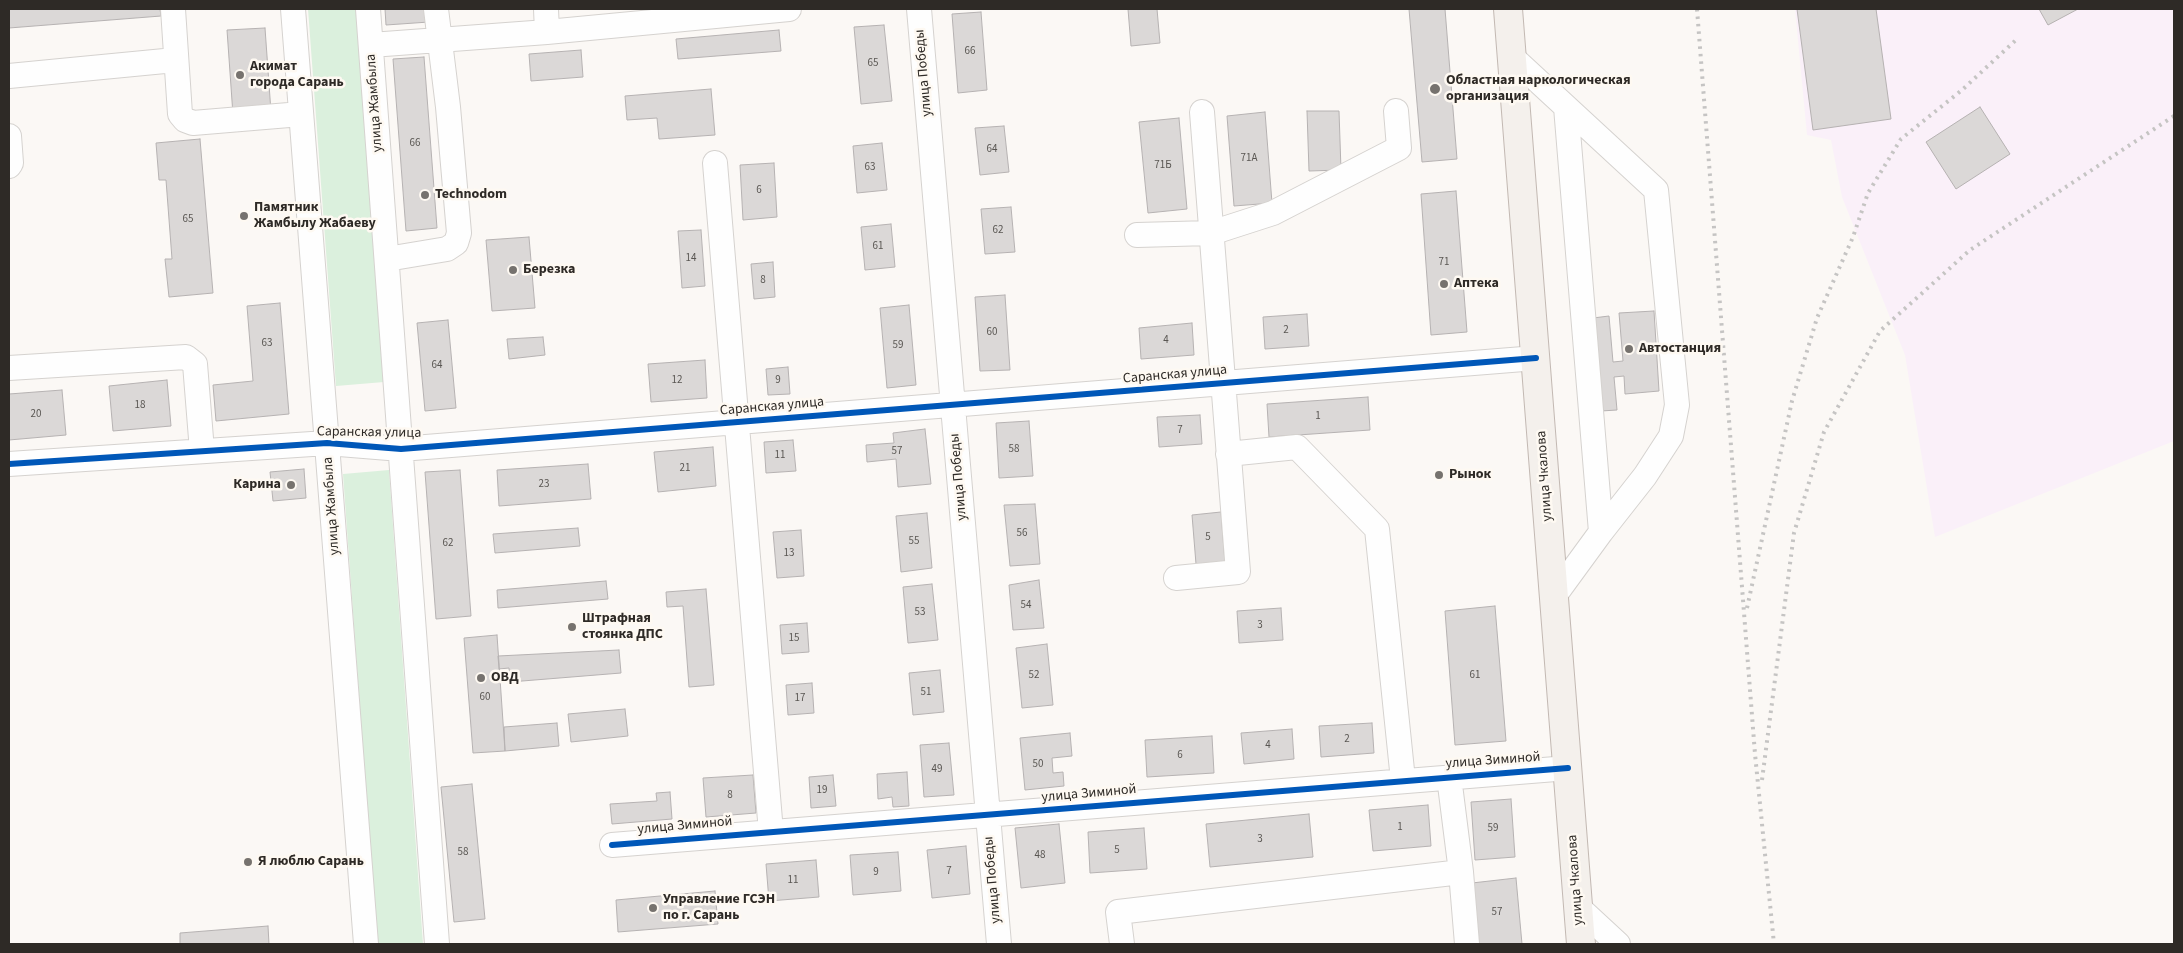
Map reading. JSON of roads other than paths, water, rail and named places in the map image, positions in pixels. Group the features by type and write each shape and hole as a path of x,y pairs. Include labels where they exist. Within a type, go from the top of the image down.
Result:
{"main road":[{"name":"улица Чкалова","path":"1508,9 1581,944"}],"street":[{"path":"173,9 180,114 185,120 194,123 301,114"},
{"name":"улица Жамбыла","path":"293,9 366,944"},
{"name":"улица Жамбыла","path":"368,9 437,944"},
{"path":"387,259 447,249 456,243 459,233 448,107 436,9"},
{"path":"546,9 547,32"},
{"path":"371,45 547,32 789,9"},
{"name":"улица Победы","path":"919,9 999,944"},
{"path":"1512,58 1656,190 1677,405 1671,436 1645,476 1555,595"},
{"path":"9,76 175,60"},
{"path":"1566,107 1601,532"},
{"path":"1137,235 1210,233 1273,213 1399,148 1396,111"},
{"path":"1176,578 1238,572 1202,112"},
{"path":"9,136 11,163 9,166"},
{"name":"Саранская улица","path":"715,163 771,832"},
{"path":"9,368 186,357 195,364 202,451"},
{"name":"Саранская улица","path":"9,464 327,443 401,449 1536,358"},
{"path":"1228,454 1297,447 1377,529 1403,780"},
{"name":"улица Зиминой","path":"612,845 1568,768"},
{"path":"1449,777 1461,872 1467,944"},
{"path":"1122,944 1118,912 1461,872"},
{"path":"1578,907 1618,944"}],"railway":[{"path":"1697,9 1755,754 1774,944"},
{"path":"1747,608 1792,401 1817,318 1853,237 1868,193 1901,139 1962,90 2016,40"},
{"path":"1762,780 1794,533 1824,432 1880,331 1970,250 2174,116"}],"place":[{"name":"Акимат города Сарань","path":"240,75"},
{"name":"Областная наркологическая организация","path":"1435,89"},
{"name":"Technodom","path":"425,195"},
{"name":"Памятник Жамбылу Жабаеву","path":"244,216"},
{"name":"Березка","path":"513,270"},
{"name":"Аптека","path":"1444,284"},
{"name":"Автостанция","path":"1629,349"},
{"name":"Рынок","path":"1439,475"},
{"name":"Карина","path":"291,485"},
{"name":"Штрафная стоянка ДПС","path":"572,627"},
{"name":"ОВД","path":"481,678"},
{"name":"Я люблю Сарань","path":"248,862"},
{"name":"Управление ГСЭН по г. Сарань","path":"653,908"}]}
